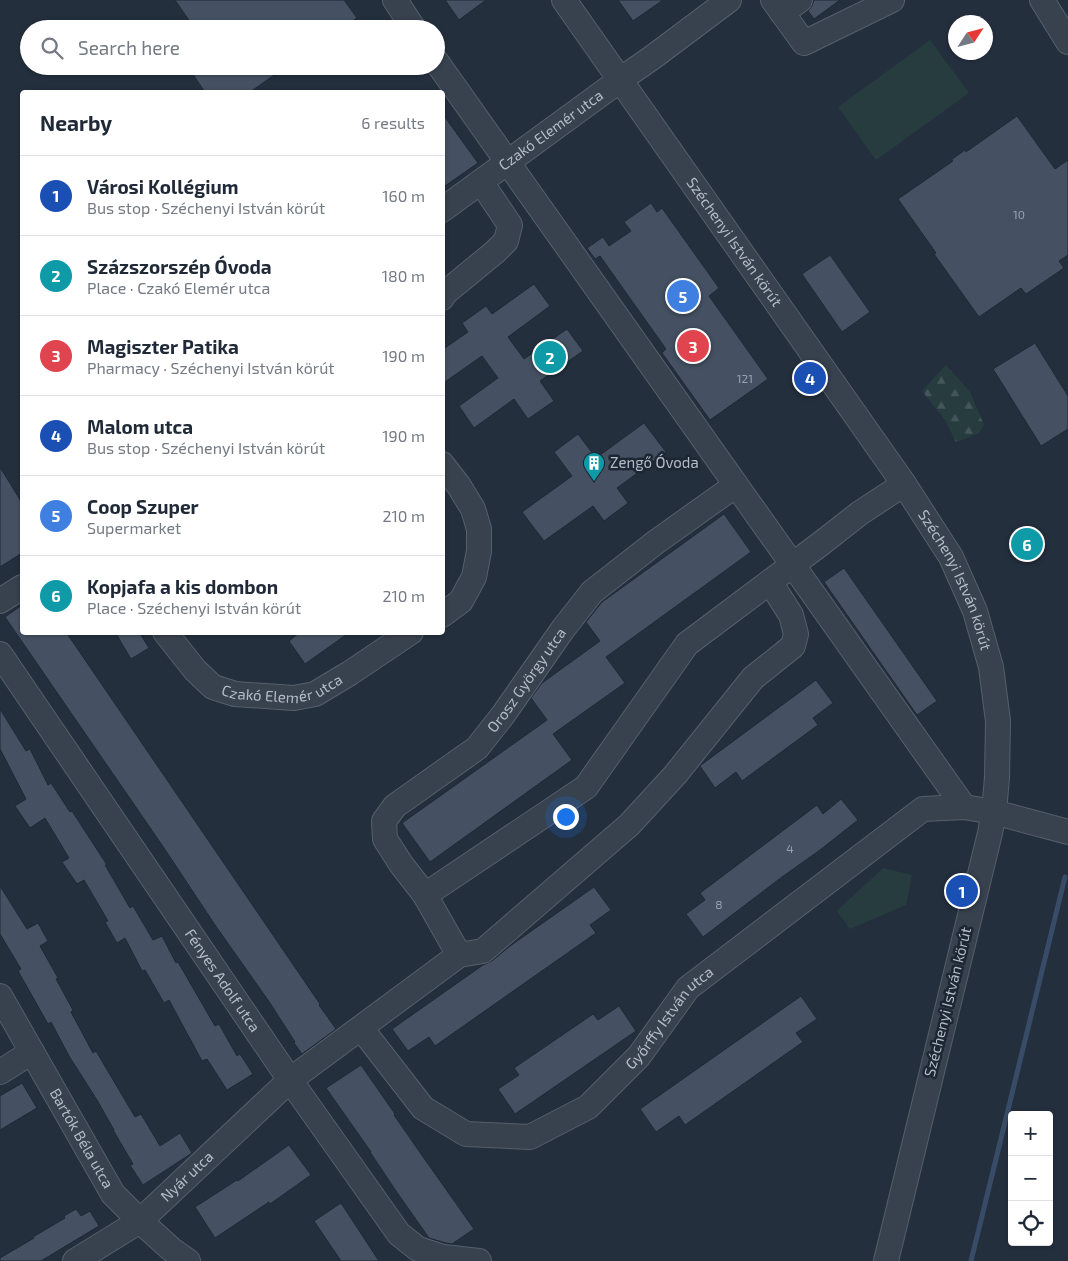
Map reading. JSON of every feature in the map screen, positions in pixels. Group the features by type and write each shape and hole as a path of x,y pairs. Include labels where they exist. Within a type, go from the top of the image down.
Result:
{"street":[{"path":"395,0 408,20"},
{"name":"Czakó Elemér utca","path":"445,208 729,0"},
{"path":"785,4 804,43 892,0"},
{"path":"1042,0 1068,42"},
{"name":"Széchenyi István körút","path":"567,1 620,80 904,484 951,557 974,611 991,667 998,721 994,812 886,1261"},
{"path":"442,75 450,96 508,163 964,807"},
{"path":"445,293 506,241 510,225 481,182"},
{"path":"445,468 473,509 479,529 479,551 474,578 461,601 445,613"},
{"path":"425,895 586,787 688,644 860,513 904,484"},
{"name":"Orosz György utca","path":"459,954 425,895 384,839 384,821 395,806 477,748 592,592 656,542 736,485"},
{"path":"290,1080 459,954 482,951 629,825 675,775 753,678 793,646 796,634 791,615 770,582"},
{"path":"0,601 20,588"},
{"name":"Czakó Elemér utca","path":"167,635 195,670 213,686 235,694 294,698 315,694 407,635"},
{"name":"Fényes Adolf utca","path":"0,654 290,1080 399,1234 418,1249 443,1257 479,1261"},
{"name":"Győrffy István utca","path":"361,1028 422,1108 466,1134 530,1137 588,1106 639,1056 688,988 922,809 964,807 994,812 1068,832"},
{"name":"Bartók Béla utca","path":"0,996 113,1194 171,1250 188,1261"},
{"path":"0,1072 32,1052"},
{"name":"Nyár utca","path":"75,1261 140,1221 290,1080"}],"green space":[{"path":"930,40 969,93 876,160 838,107"},
{"path":"946,365 970,392 984,425 979,433 956,442 945,420 922,391"},
{"path":"883,868 912,875 906,905 850,929 837,911"}],"building":[{"path":"175,0 344,0 357,18 354,20 189,20"},
{"path":"445,0 486,0 459,20"},
{"path":"618,0 663,0 633,21"},
{"path":"814,0 840,0 814,19 808,11"},
{"path":"193,75 274,75 253,90 204,90"},
{"path":"1017,116 1055,169 1068,160 1068,255 1059,261 1064,268 1026,294 1021,288 979,317 898,199 953,161 951,160 965,150 966,152"},
{"path":"445,117 478,163 445,186"},
{"path":"651,203 657,212 662,208 719,288 709,296 768,379 710,420 662,353 666,349 600,256 595,259 587,248 603,237 609,246 631,231 624,222"},
{"path":"830,255 870,312 842,332 802,274"},
{"path":"534,284 550,306 508,337 524,359 567,329 583,351 540,381 554,401 528,419 514,399 474,428 459,406 498,378 482,356 445,382 445,348 468,332 462,323 486,306 492,314"},
{"path":"1035,343 1068,396 1068,429 1041,446 993,369"},
{"name":"Zengő Óvoda","path":"644,423 666,452 617,488 628,503 604,521 593,506 544,541 522,512 572,476 554,452 578,434 596,458"},
{"path":"0,467 20,500 20,554 0,567"},
{"path":"724,514 751,552 606,657 625,683 553,734 572,760 430,862 402,823 547,720 531,698 542,683 600,641 586,622 602,602"},
{"path":"844,568 937,701 917,715 824,582"},
{"path":"20,606 20,635 68,635 336,1029 302,1054 270,1003 5,617"},
{"path":"117,635 141,635 149,648 131,659"},
{"path":"296,635 346,635 305,664 289,641"},
{"path":"816,680 833,703 813,718 818,725 742,781 736,772 715,788 700,766"},
{"path":"0,709 26,751 30,749 48,785 51,783 70,812 72,811 107,865 105,865 130,908 133,906 153,940 162,936 176,963 178,962 215,1026 219,1024 237,1056 240,1054 253,1074 227,1090 207,1059 202,1061 169,1000 164,1003 145,970 142,971 125,938 117,943 105,922 108,921 84,880 77,884 62,862 69,858 45,818 30,828 15,806 26,799 0,749"},
{"path":"841,799 858,820 703,937 686,914 705,900 700,893 817,805 823,814"},
{"path":"0,886 27,929 38,923 48,941 40,946 58,978 56,979 73,1010 71,1012 93,1053 96,1051 135,1117 141,1114 160,1146 180,1133 192,1153 143,1185 130,1165 133,1164 114,1130 69,1056 51,1022 48,1024 18,971 21,969 0,934"},
{"path":"594,887 611,910 590,925 596,933 435,1046 429,1037 408,1051 392,1029 483,965 492,961 510,946"},
{"path":"801,996 817,1019 796,1033 803,1042 685,1125 679,1116 656,1132 640,1109"},
{"path":"619,1006 636,1031 515,1114 498,1089 519,1075 514,1068 593,1014 598,1020"},
{"path":"361,1065 474,1229 452,1244 429,1238 326,1088"},
{"path":"22,1083 37,1108 0,1130 0,1096"},
{"path":"289,1145 311,1175 270,1204 269,1202 215,1238 195,1207 238,1181"},
{"path":"341,1203 379,1261 341,1261 314,1221"},
{"path":"76,1209 81,1216 90,1211 99,1226 41,1261 0,1261 0,1258 34,1238"}],"waterway":[{"path":"971,1261 1065,877"}],"place":[{"name":"Coop Szuper","path":"683,296"},
{"name":"Magiszter Patika","path":"693,346"},
{"name":"Százszorszép Óvoda","path":"550,357"},
{"name":"Malom utca","path":"810,378"},
{"name":"Zengő Óvoda","path":"594,482"},
{"name":"Kopjafa a kis dombon","path":"1027,544"},
{"name":"Városi Kollégium","path":"962,891"}]}
